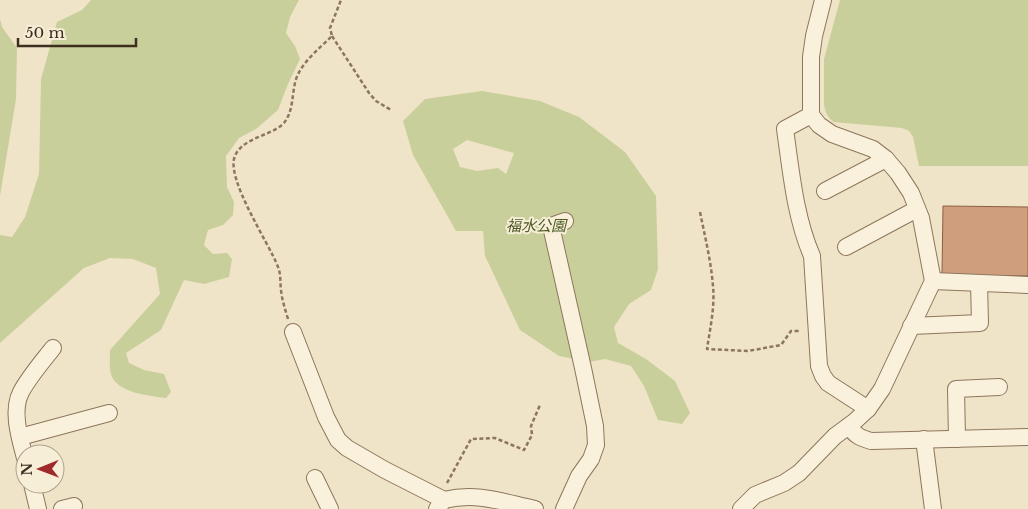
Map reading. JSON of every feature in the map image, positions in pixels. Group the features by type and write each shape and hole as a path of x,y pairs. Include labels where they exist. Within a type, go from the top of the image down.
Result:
{"street":[{"path":"749,506 755,495 784,482 799,472 835,436 868,409 882,389 933,282 921,218 911,193 886,159 873,149 832,134 819,125 810,114 811,57 823,0"},
{"path":"810,114 785,129 799,211 806,243 812,256 819,366 828,383 868,409"},
{"path":"825,191 886,159"},
{"path":"846,247 917,209"},
{"path":"564,509 579,476 591,460 596,445 595,426 551,226 565,221"},
{"path":"933,282 1028,285"},
{"path":"911,326 980,323 980,283"},
{"path":"293,332 331,429 338,440 347,448 440,502 460,496 482,496 535,509"},
{"path":"22,444 17,404 20,393 53,348"},
{"path":"957,439 956,388 999,387"},
{"path":"20,437 109,413"},
{"path":"849,426 853,433 871,441 1028,437"},
{"path":"924,439 933,509"},
{"path":"315,478 330,509"},
{"path":"34,494 38,509"}],"path":[{"path":"341,0 330,28 332,36 376,101 391,110"},
{"path":"293,332 282,300 279,268 235,181 232,164 235,155 241,148 261,135 278,129 286,122 299,72 309,58 332,36"},
{"path":"700,212 713,288 712,320 707,349 748,351 780,345 792,331 816,329"},
{"path":"440,502 471,439 495,438 524,450 532,434 531,426 540,405"}],"green space":[{"path":"91,0 299,0 290,17 286,33 295,46 300,59 278,110 256,129 239,138 226,156 227,187 234,202 233,215 223,225 208,230 204,245 213,254 227,253 232,259 229,277 204,284 184,280 161,330 126,353 129,363 144,370 164,374 171,392 166,398 143,395 126,389 114,380 111,374 110,350 160,294 156,268 133,259 110,258 84,268 0,343 0,235 12,237 25,217 39,174 41,79 57,22 82,10"},
{"path":"840,0 1028,0 1028,166 919,166 913,137 909,131 902,128 834,122 827,115 824,105 824,59"},
{"path":"0,19 2,27 17,48 16,99 0,196"},
{"name":"福水公園","path":"482,91 540,101 579,117 625,152 656,196 658,269 651,290 629,304 614,327 618,343 646,359 675,381 690,413 682,424 658,420 644,386 631,366 605,359 589,362 559,356 520,330 485,256 483,231 456,231 413,155 403,121 425,99","holes":["467,140 514,153 506,174 498,168 477,171 460,167 453,149"]}],"building":[{"path":"943,206 1028,207 1028,276 942,275"}]}
